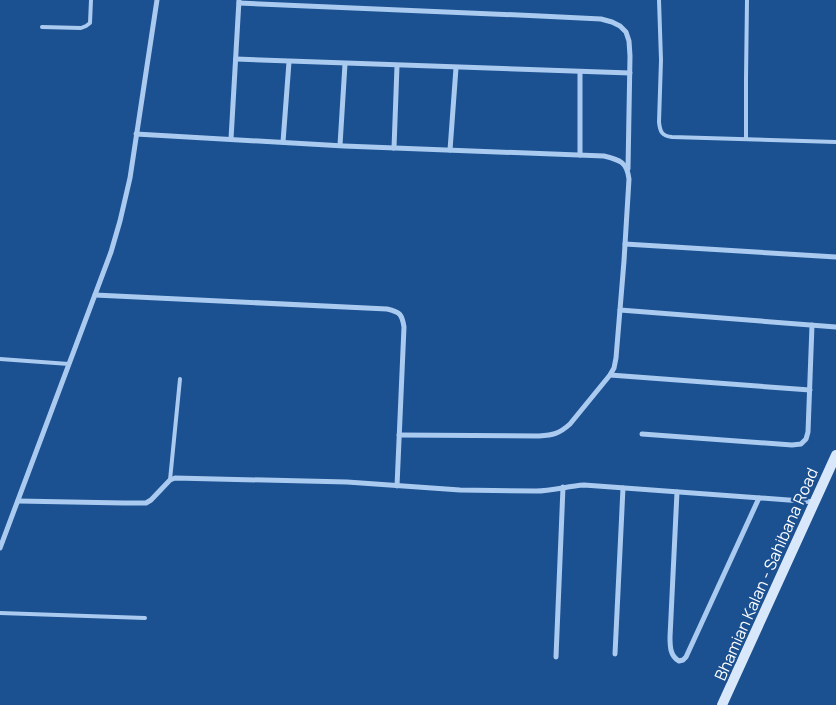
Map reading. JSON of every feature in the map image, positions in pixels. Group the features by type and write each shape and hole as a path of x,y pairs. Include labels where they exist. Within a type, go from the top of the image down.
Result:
{"street":[{"path":"0,548 111,252 120,221 130,178 157,0"},
{"path":"231,139 239,2 607,20 620,26 626,32 629,41 630,73 629,179 614,368 570,424 562,431 552,435 399,435"},
{"path":"236,59 630,73"},
{"path":"283,142 289,62"},
{"path":"340,146 345,64"},
{"path":"394,148 397,66"},
{"path":"450,150 456,68"},
{"path":"580,72 580,155"},
{"path":"136,134 340,146 604,156 615,158 622,162 628,170"},
{"path":"625,244 836,257"},
{"path":"95,295 387,309 399,313 403,319 404,350 397,486"},
{"path":"620,310 836,327"},
{"path":"642,434 792,445 801,444 806,439 808,432 812,325"},
{"path":"610,375 810,390"},
{"name":"Bhamian Kalan - Sahibana Road","path":"722,705 836,455"},
{"path":"18,501 146,503 152,500 170,480 175,478 347,482 460,490 546,491 584,485 815,502"},
{"path":"556,657 563,487"},
{"path":"614,654 623,488"},
{"path":"677,492 670,636 671,653 679,661 686,657 759,498"}],"lane":[{"path":"42,27 81,28 86,26 90,23 91,0"},
{"path":"659,0 661,60 659,122 662,134 672,138 836,142"},
{"path":"746,139 747,0"},
{"path":"0,360 69,364"},
{"path":"170,480 180,379"},
{"path":"0,613 145,618"}]}
